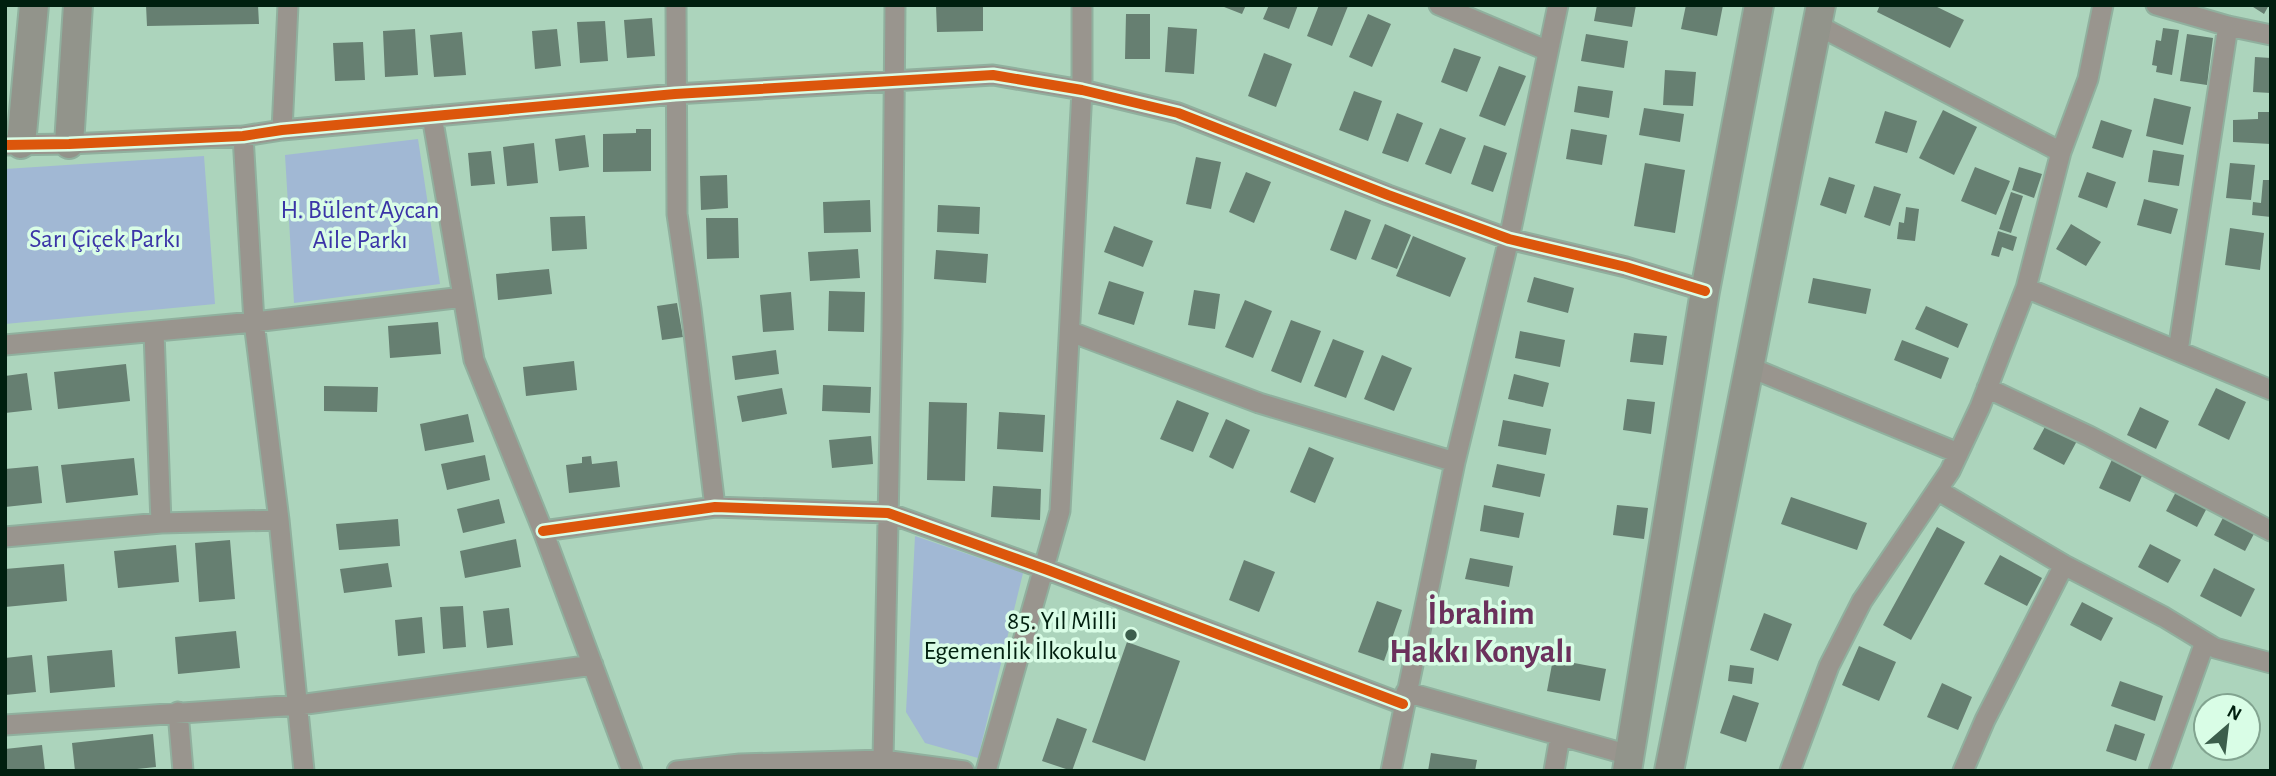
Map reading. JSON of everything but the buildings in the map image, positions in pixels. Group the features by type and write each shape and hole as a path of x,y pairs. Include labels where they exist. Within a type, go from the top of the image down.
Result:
{"street":[{"path":"34,5 13,144 69,145 243,136 282,130 675,94 993,75 1082,90 1178,113 1509,239 1626,267 1705,291"},
{"path":"69,145 78,5"},
{"path":"282,130 288,5"},
{"path":"676,5 677,214 715,507"},
{"path":"883,760 895,5"},
{"path":"986,771 1060,511 1082,90 1082,5"},
{"path":"1439,5 1548,51"},
{"path":"1391,771 1455,462 1509,239 1558,5"},
{"path":"543,531 715,507 888,513 1404,698 1560,736 1628,763 1705,291 1759,5"},
{"path":"1790,771 1829,666 1862,601 1937,490 1958,453 1987,388 2026,288 2061,152 2088,79 2103,5"},
{"path":"2156,5 2228,26 2271,35"},
{"path":"1674,769 1749,367 1819,15 2061,152"},
{"path":"2178,351 2228,26"},
{"path":"432,116 474,360 543,531 632,771"},
{"path":"243,136 254,322 279,520 304,771"},
{"path":"2026,288 2271,390"},
{"path":"5,345 254,322 463,297"},
{"path":"154,332 161,523"},
{"path":"1071,332 1259,403 1455,462"},
{"path":"1749,367 1958,453"},
{"path":"1987,388 2089,436 2271,531"},
{"path":"1937,490 2064,565 2164,617 2215,648 2271,663"},
{"path":"5,537 161,523 279,520"},
{"path":"1964,771 1984,720 2064,565"},
{"path":"2159,771 2205,642"},
{"path":"5,725 299,705 593,665"},
{"path":"178,712 183,771"},
{"path":"1554,771 1560,736"},
{"path":"677,771 740,764 883,760 964,771"}],"green space":[{"name":"H. Bülent Aycan Aile Parkı","path":"418,139 440,284 294,303 285,155"},
{"name":"Sarı Çiçek Parkı","path":"204,156 215,304 5,324 5,169"},
{"path":"915,536 1023,573 978,758 925,743 906,712"}],"cycle path":[{"path":"5,145 243,136 282,130 675,94 993,75 1082,90 1178,113 1509,239 1626,267 1705,291"},
{"path":"543,531 715,507 888,513 1403,704"}],"place":[{"name":"85. Yıl Milli Egemenlik İlkokulu","path":"1131,635"}],"district":[{"name":"İbrahim Hakkı Konyalı","path":"1481,631"}]}
